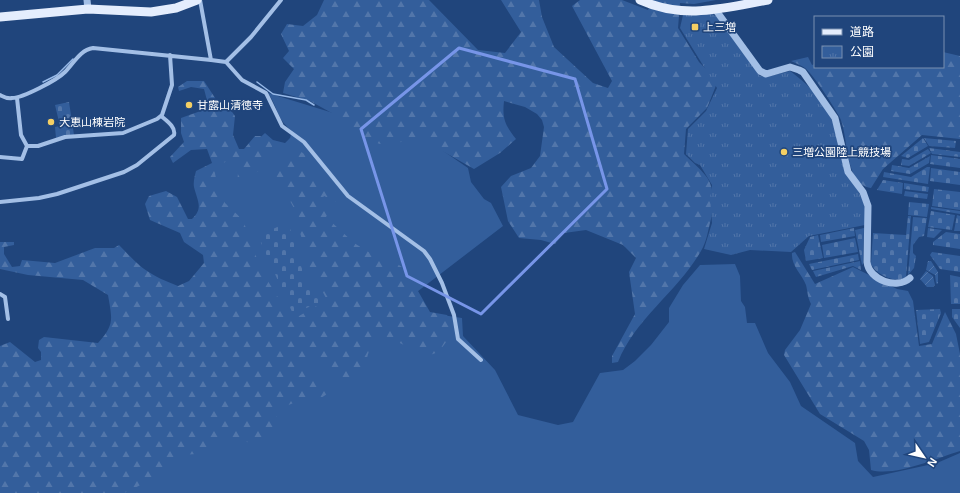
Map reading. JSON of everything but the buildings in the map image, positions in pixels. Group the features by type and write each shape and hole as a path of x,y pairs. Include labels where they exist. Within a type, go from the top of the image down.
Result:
{"main road":[{"path":"0,17 88,5 151,12 176,8 198,0"},
{"path":"640,0 657,7 676,11 695,12 768,0"}],"street":[{"path":"198,0 211,60"},
{"path":"226,62 251,37 281,0"},
{"path":"715,9 760,71 766,74 790,67 799,70 833,113 837,122 848,172 863,192 868,206 867,262 869,270 882,279 895,284 902,284 910,278"},
{"path":"0,95 7,98 17,98 62,75 86,49 104,48 226,62 242,80 266,93 282,126 304,142 348,196 424,251 442,283 454,315 458,339 481,360"},
{"path":"27,146 38,146 65,137 123,133 143,126 162,116 172,85 170,55"},
{"path":"0,158 22,159 27,146 21,135 17,98"},
{"path":"0,202 39,198 58,194 131,169 174,135 172,126 162,116"},
{"path":"0,294 5,298 8,319"}],"highlighted area":[{"path":"459,48 575,79 607,189 481,314 407,276 361,129"}],"green space":[{"path":"324,0 429,0 478,50 505,53 521,32 501,0 539,0 542,17 554,47 593,83 608,88 612,81 572,6 580,0 622,0 648,10 652,0 716,0 694,4 680,3 678,28 699,62 713,76 717,83 707,108 686,129 684,154 706,176 711,187 713,196 712,210 707,235 701,251 692,265 635,332 618,362 612,363 612,356 635,314 629,272 636,258 623,245 586,230 564,233 555,244 541,240 519,238 508,221 501,187 511,176 531,168 540,156 544,127 542,120 537,114 525,107 504,101 503,113 505,122 516,139 500,153 474,169 423,140 380,144 353,135 347,131 350,123 310,101 283,93 285,82 294,69 283,58 289,51 281,34 287,24 303,26 317,15"},
{"path":"711,13 717,17 760,76 766,77 790,71 810,88 822,102 834,125 843,164 863,200 866,216 865,225 809,236 791,252 750,250 731,255 704,249 712,223 710,198 712,185 700,165 695,163 686,154 688,129 706,111 717,88 680,28 683,15"},
{"path":"944,52 960,56 960,139 922,135 883,169 871,188 862,185 856,178 852,169 840,118 809,71 791,61 808,57 812,65 814,64 814,68 944,68"},
{"path":"187,81 204,81 217,101 227,105 235,116 233,135 239,149 244,149 255,136 260,136 274,144 264,158 261,169 241,185 237,184 238,173 229,160 214,168 218,189 225,203 243,220 261,270 292,320 327,300 308,264 307,253 300,231 300,219 275,174 279,161 286,163 301,152 305,154 312,177 324,181 342,200 339,203 324,196 320,202 329,212 326,217 354,243 372,254 389,258 406,270 430,312 447,315 450,321 451,335 440,350 428,355 383,335 373,343 361,373 351,380 342,381 334,368 308,356 302,359 330,392 318,400 296,402 281,408 277,414 276,431 271,436 258,442 250,443 236,438 215,442 196,454 181,455 151,480 124,493 0,493 0,346 10,342 35,362 41,360 41,352 38,348 39,340 44,337 98,343 110,326 111,316 108,295 83,280 28,275 0,269 0,242 14,242 14,245 4,247 4,254 12,267 20,266 22,260 55,263 95,248 114,248 119,245 145,270 159,278 178,286 189,281 204,263 203,255 184,242 180,233 150,220 145,204 149,196 166,191 177,197 188,219 192,219 198,211 199,204 194,187 194,179 196,171 212,163 207,149 191,150 173,163 170,157 184,142 181,133 181,118 209,108 204,89 191,87 179,91 178,87"},
{"path":"268,93 405,135 423,137 468,168 471,182 484,199 491,203 503,226 396,308 462,318 463,336 495,370 518,415 558,425 573,422 600,373 623,370 635,361 651,345 669,322 669,308 683,285 700,265 735,264 740,276 741,301 745,307 747,323 755,323 768,353 790,382 801,406 855,443 858,461 873,477 937,463 960,453 960,493 41,493 219,328 212,168 251,146 265,133 273,140 285,143 290,138 292,131 280,117"},
{"path":"69,102 74,135 56,138 55,127 60,126 55,105"},
{"path":"923,138 928,146 908,158 901,156"},
{"path":"924,138 956,141 955,148 929,146"},
{"path":"929,148 960,152 960,157 932,154"},
{"path":"928,149 931,153 909,166 901,165 902,159 909,160"},
{"path":"931,155 960,159 960,168 930,164"},
{"path":"930,156 929,163 910,174 891,171 892,165 909,168"},
{"path":"927,167 930,167 928,184 883,177 884,172 911,177"},
{"path":"931,168 960,172 960,185 930,181"},
{"path":"883,180 903,183 902,194 877,190"},
{"path":"904,183 929,187 928,192 904,189"},
{"path":"934,189 960,192 960,210 932,206"},
{"path":"905,191 928,194 927,199 904,196"},
{"path":"909,202 929,204 927,217 908,215"},
{"path":"931,207 960,211 960,214 931,209"},
{"path":"931,211 955,215 952,230 928,227"},
{"path":"957,215 960,216 960,231 954,231"},
{"path":"908,216 911,216 906,277 902,279 892,279 877,272 871,264 873,233 906,235"},
{"path":"913,217 927,218 924,236 919,237 913,245 913,253 916,256 914,268 908,275"},
{"path":"288,222 305,279 320,302 293,314 258,236"},
{"path":"854,228 855,236 821,242 820,235"},
{"path":"864,228 863,264 862,265 855,230"},
{"path":"928,228 942,230 934,238 927,237"},
{"path":"946,232 960,234 960,249 933,245 933,242"},
{"path":"818,235 823,258 806,261 804,250 810,237"},
{"path":"855,238 858,252 824,258 822,245"},
{"path":"795,252 815,284 853,267 897,289 908,291 913,301 919,346 932,344 945,312 956,334 960,354 960,451 904,469 892,471 871,470 869,450 864,441 820,414 784,355 785,350 800,330 811,304 806,285 793,262 792,253"},
{"path":"932,252 960,256 960,272 940,269 930,255"},
{"path":"858,254 859,260 812,270 809,264"},
{"path":"860,261 861,270 853,266 816,277 813,271"},
{"path":"928,261 931,261 938,272 938,284 936,283 935,275 926,270"},
{"path":"926,271 933,276 935,285 933,287 927,287 920,279"},
{"path":"950,275 960,277 960,304 951,304"},
{"path":"940,309 941,313 929,342 920,344 916,310"},
{"path":"952,309 960,309 960,328 952,317"}],"waterway":[{"path":"43,82 57,75 73,59"},
{"path":"257,82 273,94 306,100 314,105"}],"place":[{"name":"上三増","path":"695,27"},
{"name":"甘露山清徳寺","path":"189,105"},
{"name":"大恵山棟岩院","path":"51,122"},
{"name":"三増公園陸上競技場","path":"784,152"}]}
